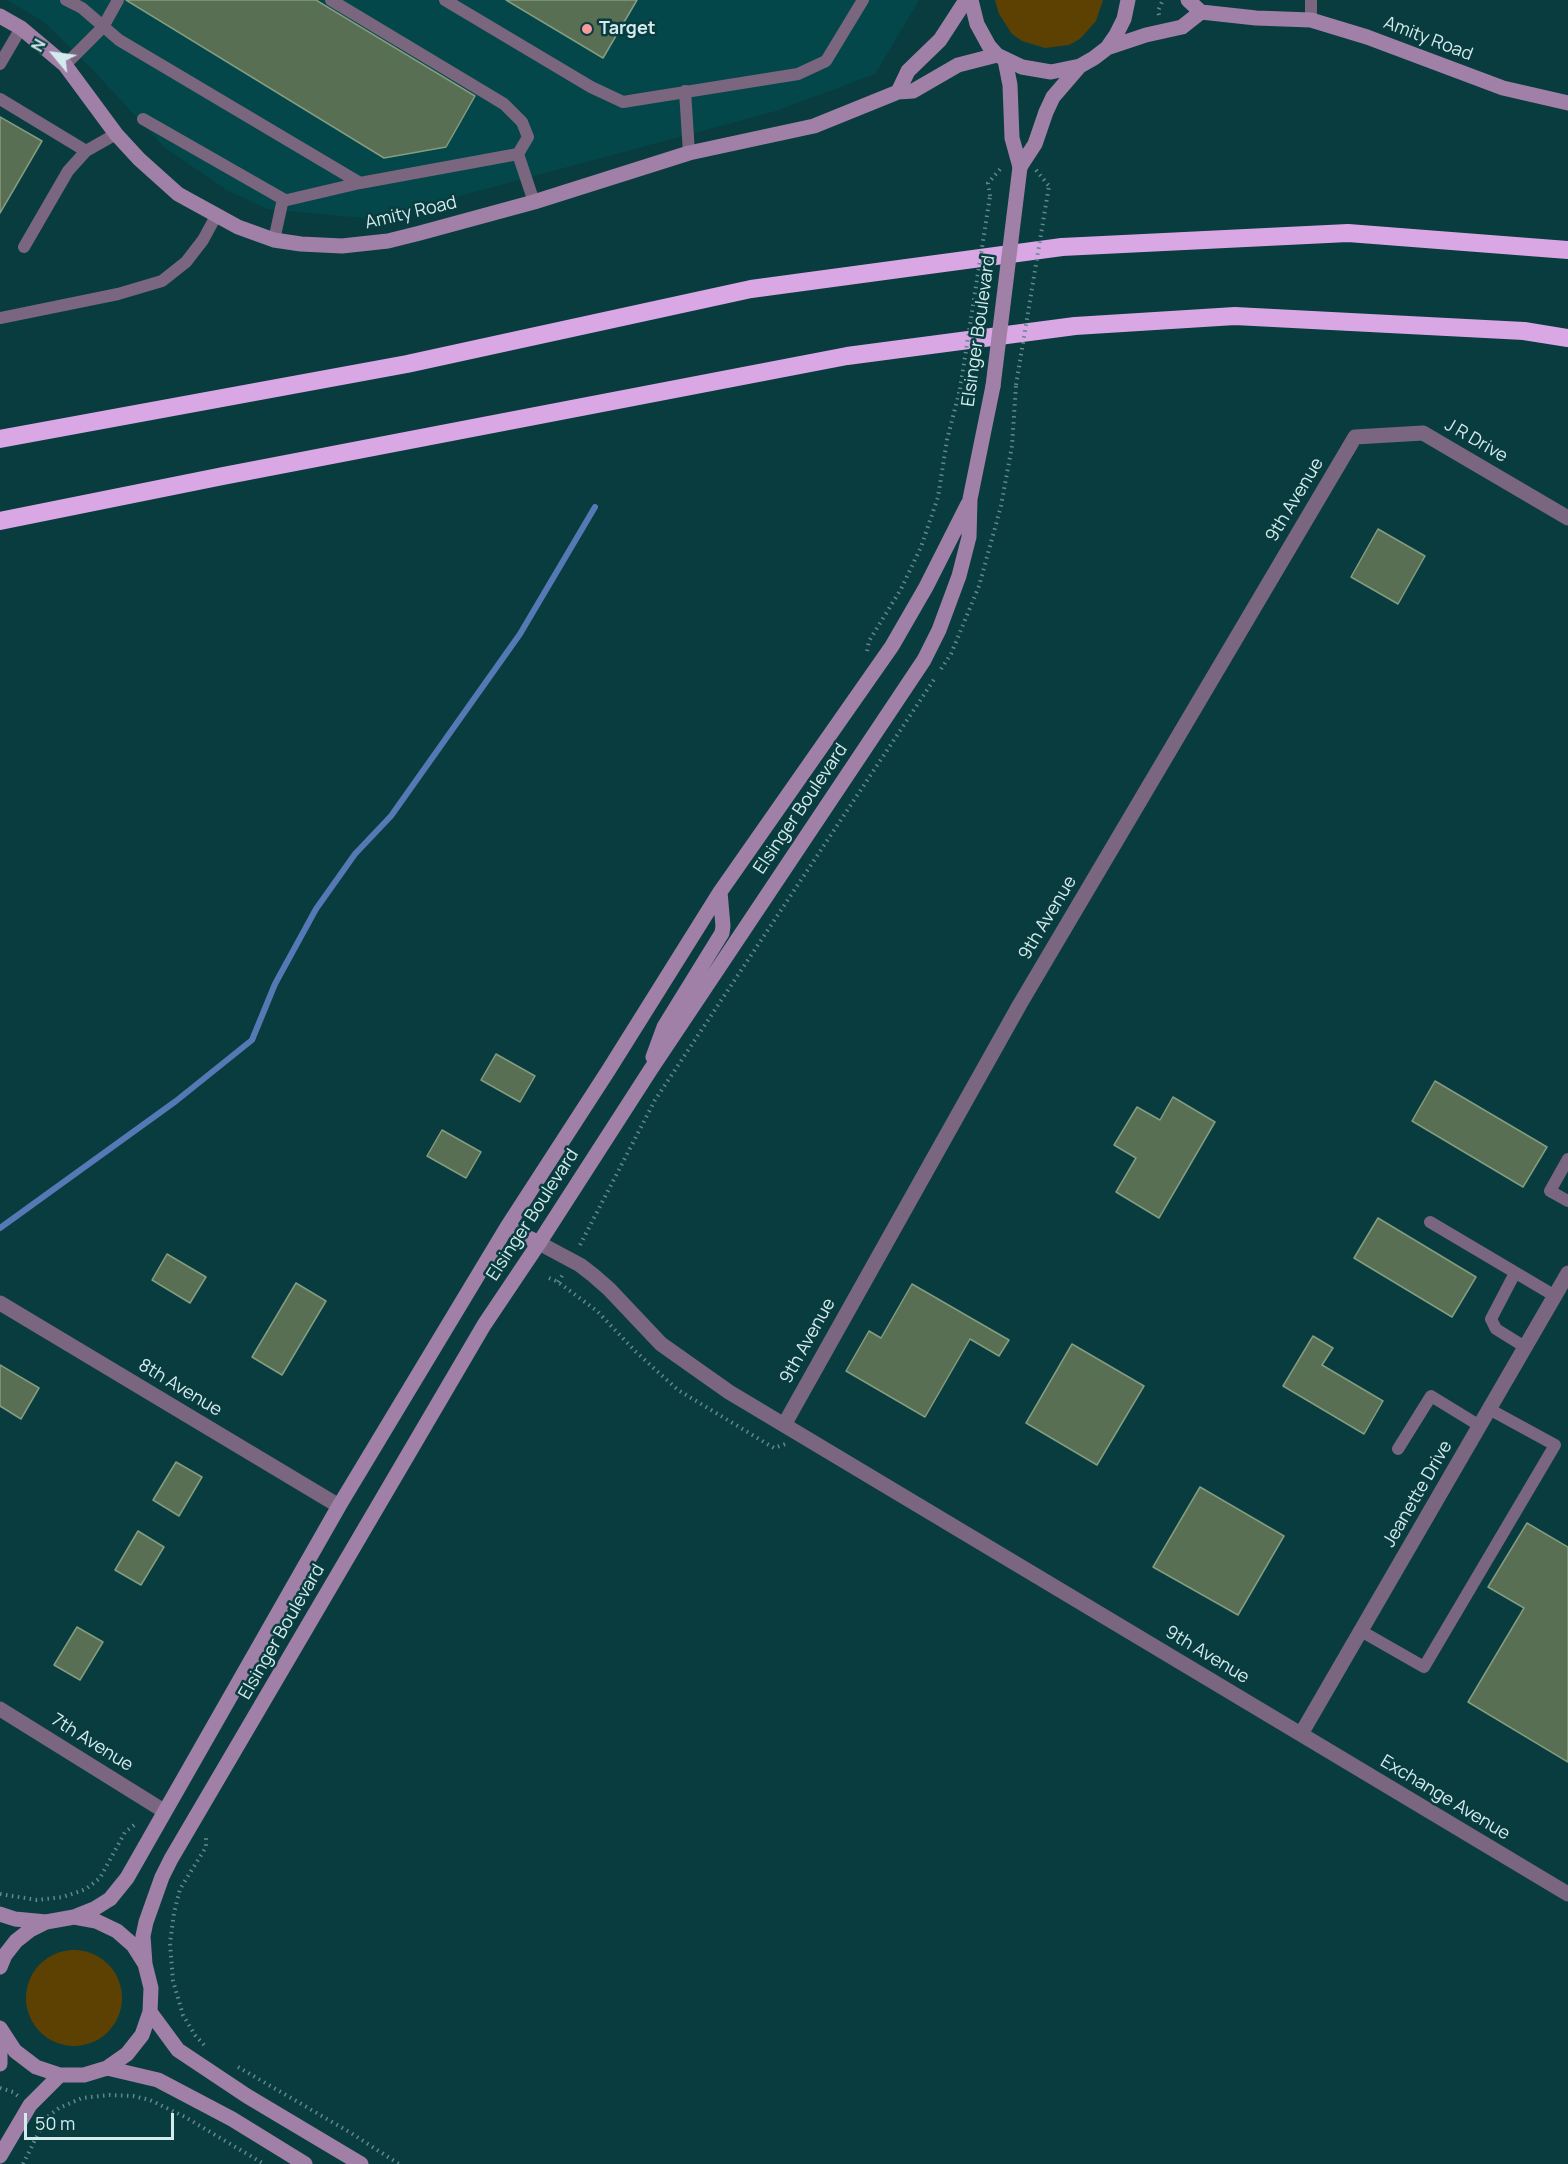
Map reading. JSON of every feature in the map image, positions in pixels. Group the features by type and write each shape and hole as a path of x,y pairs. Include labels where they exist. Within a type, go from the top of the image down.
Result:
{"highway":[{"path":"0,439 407,364 751,289 1062,247 1348,233 1568,250"},
{"path":"0,521 847,356 1075,326 1235,316 1524,331 1568,338"}],"street":[{"path":"898,92 908,72 940,40 966,0"},
{"path":"971,0 977,24 989,46 1001,58 1036,71 1051,72 1080,66 1107,48 1124,19 1128,0"},
{"path":"1107,48 1146,35 1182,27 1201,12 1188,0"},
{"name":"Amity Road","path":"1201,12 1256,18 1311,20 1367,37 1503,88 1568,103"},
{"name":"Amity Road","path":"0,16 21,28 65,65 116,134 139,159 178,194 216,216 274,240 342,246 388,241 534,202 689,153 814,126 898,92 914,91 958,65 1001,58"},
{"name":"Elsinger Boulevard","path":"150,2012 151,1988 145,1964 143,1936 162,1877 171,1859 484,1325 651,1069 924,660 939,630 959,576 969,537 970,499 993,387 1020,167 1012,138 1010,85 1001,58"},
{"name":"Elsinger Boulevard","path":"1020,167 1035,144 1053,97 1080,66"},
{"name":"J R Drive","path":"1355,437 1423,433 1568,518"},
{"name":"9th Avenue","path":"784,1425 1020,1004 1355,437"},
{"name":"Elsinger Boulevard","path":"74,1917 94,1910 111,1899 118,1891 339,1506 507,1227 720,892 892,646 927,587 970,499"},
{"path":"651,1069 656,1045 664,1027 722,933 720,892"},
{"path":"507,1227 539,1243"},
{"name":"9th Avenue","path":"539,1243 580,1265 593,1275 661,1344 729,1392 1301,1734"},
{"name":"Jeanette Drive","path":"1301,1734 1568,1273"},
{"name":"8th Avenue","path":"0,1303 339,1506"},
{"name":"7th Avenue","path":"0,1709 164,1811"},
{"name":"Exchange Avenue","path":"1301,1734 1568,1894"},
{"path":"0,1914 15,1919 46,1922 74,1917 96,1921 117,1930 133,1946 145,1964"},
{"path":"0,1967 5,1955 16,1941 30,1930 46,1922"},
{"path":"0,2028 15,2051 36,2067 60,2075 84,2075 108,2068 127,2054 142,2034 150,2012"},
{"path":"150,2012 178,2050 247,2096 361,2164"},
{"path":"0,2028 0,2064"},
{"path":"108,2068 158,2080 232,2119 305,2164"},
{"path":"0,2156 30,2105 60,2075"}],"lane":[{"path":"66,0 82,8 119,40 360,183"},
{"path":"65,65 104,27 118,0"},
{"path":"331,0 504,104 522,122 528,136 518,154 534,202"},
{"path":"445,0 591,87 623,102 798,74 826,61 863,0"},
{"path":"1311,0 1311,20"},
{"path":"0,64 21,28"},
{"path":"685,91 689,153"},
{"path":"0,99 86,151"},
{"path":"143,119 283,201 360,183 518,154"},
{"path":"24,247 69,171 86,151 116,134"},
{"path":"274,240 283,201"},
{"path":"0,318 117,294 162,281 186,262 203,240 216,216"},
{"path":"1568,1159 1550,1191 1568,1201"},
{"path":"1430,1222 1554,1296"},
{"path":"1515,1273 1491,1319 1496,1329 1525,1347"},
{"path":"1398,1449 1431,1396 1480,1426"},
{"path":"1361,1631 1424,1667 1555,1445 1489,1409"}],"path":[{"path":"1160,22 1158,11 1162,2"},
{"path":"869,641 901,589 921,547 938,497 947,440 960,389 990,196 988,183"},
{"path":"1016,385 1049,186"},
{"path":"581,1242 635,1139"},
{"path":"558,1282 563,1275"},
{"path":"549,1278 558,1282 597,1311 636,1352 678,1390 774,1448"},
{"path":"0,1894 38,1900 63,1898 86,1889 100,1878 125,1832"},
{"path":"206,1847 180,1889 170,1943 173,1981 183,2015 195,2035 207,2048"},
{"path":"230,2062 399,2164"},
{"path":"0,2088 13,2092 19,2097"},
{"path":"23,2164 46,2118 59,2108 82,2098 109,2095 133,2096 150,2100 185,2117 264,2164"}],"shaded area":[{"path":"7,0 919,0 875,74 776,111 374,219 267,209 227,190 165,148 94,71 44,22"},
{"path":"995,0 1103,0 1096,21 1080,39 1069,45 1045,48 1022,41 1012,34 999,14"},
{"path":"74,1950 92,1953 108,1964 119,1980 122,1998 119,2016 108,2032 92,2043 74,2046 56,2043 40,2032 29,2016 26,1998 29,1980 40,1964 56,1953"}],"building":[{"path":"126,0 316,0 475,96 446,147 384,158"},
{"name":"Target","path":"506,0 637,0 603,58"},
{"path":"0,117 42,141 0,213"},
{"path":"1378,529 1425,556 1398,604 1351,577"},
{"path":"496,1054 535,1076 520,1102 481,1080"},
{"path":"1435,1081 1547,1147 1523,1187 1412,1121"},
{"path":"1173,1097 1215,1122 1159,1218 1116,1192 1136,1158 1114,1145 1137,1107 1160,1120"},
{"path":"442,1130 481,1152 466,1178 427,1156"},
{"path":"1378,1218 1476,1277 1452,1317 1354,1258"},
{"path":"167,1254 206,1277 190,1303 152,1280"},
{"path":"296,1283 326,1301 282,1375 252,1357"},
{"path":"912,1284 1009,1340 999,1356 970,1339 925,1417 846,1371 869,1331 881,1338"},
{"path":"1313,1336 1333,1348 1322,1365 1383,1401 1364,1434 1283,1386"},
{"path":"1072,1344 1144,1386 1097,1465 1026,1423"},
{"path":"0,1365 39,1388 21,1419 0,1406"},
{"path":"176,1462 202,1477 179,1516 153,1500"},
{"path":"1200,1487 1284,1536 1238,1615 1153,1567"},
{"path":"1527,1523 1568,1547 1568,1762 1468,1702 1524,1608 1488,1587"},
{"path":"138,1531 164,1547 141,1585 115,1570"},
{"path":"77,1627 103,1642 80,1680 54,1665"}],"waterway":[{"path":"0,1228 176,1101 252,1040 275,984 316,909 355,854 391,816 520,634 595,507"}],"place":[{"name":"Target","path":"587,29"}]}
